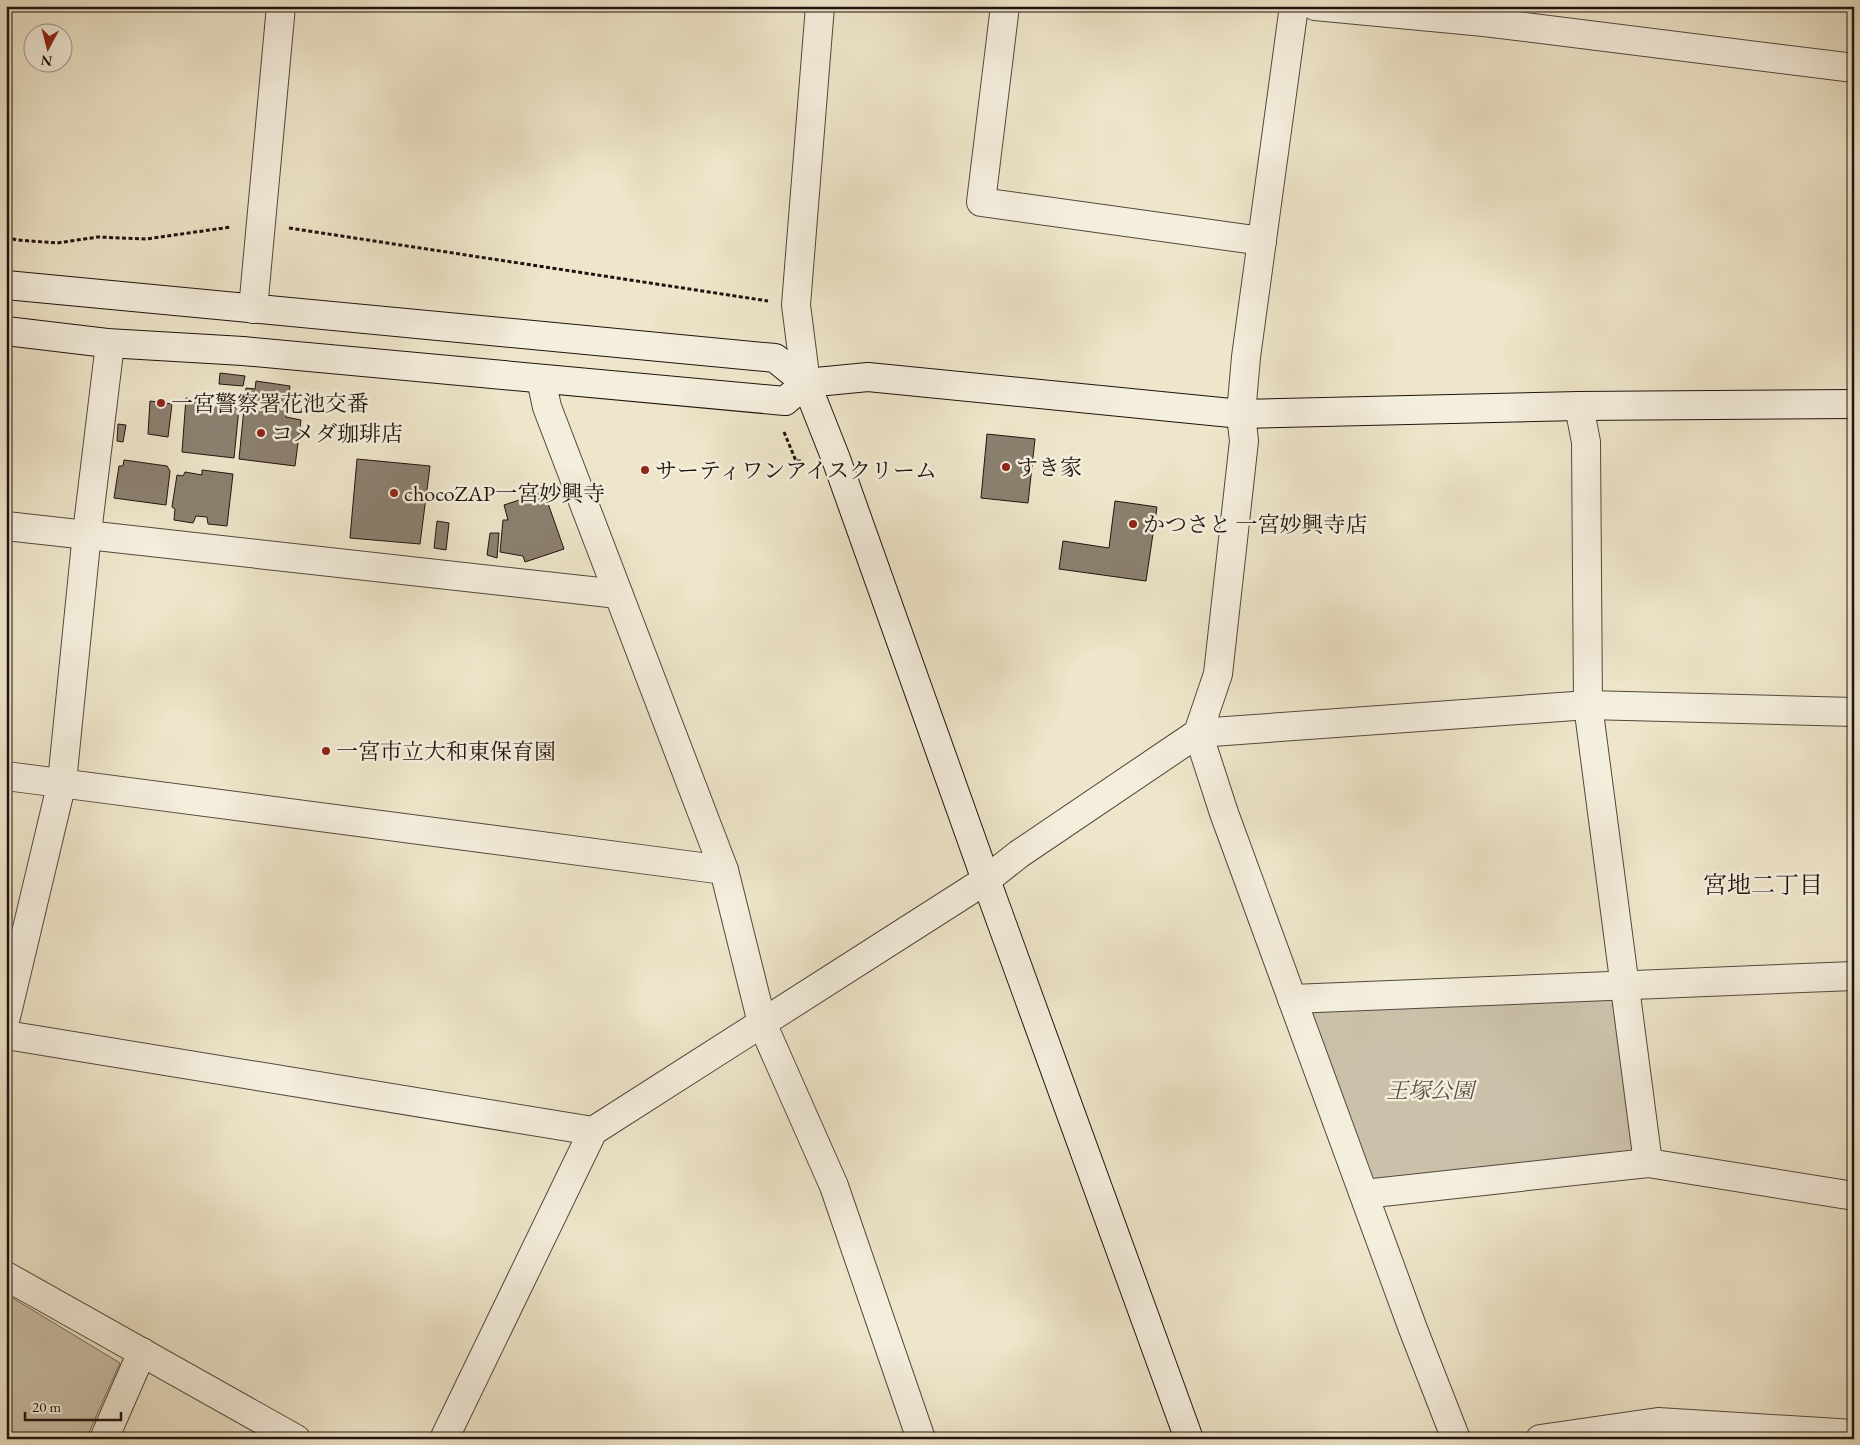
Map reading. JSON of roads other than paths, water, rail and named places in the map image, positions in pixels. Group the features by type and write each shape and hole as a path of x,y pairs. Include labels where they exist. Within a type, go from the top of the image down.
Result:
{"street":[{"path":"253,309 259,223 281,6"},
{"path":"820,6 796,305 806,384 836,459 986,880 1189,1439"},
{"path":"1005,6 981,202 1262,241"},
{"path":"1294,6 1246,357 1241,414 1244,441 1218,674 1198,734 1224,813 1292,999 1456,1439"},
{"path":"1314,6 1484,22 1854,68"},
{"path":"6,286 775,358 806,384"},
{"path":"6,331 107,343 243,351 785,401 806,384 868,376 1241,414 1579,406 1854,404"},
{"path":"6,1017 62,782 87,533 109,352 107,343"},
{"path":"541,379 547,407 724,870 762,1023 834,1186 921,1439"},
{"path":"1579,406 1586,442 1588,705 1648,1163"},
{"path":"6,526 87,533 618,594"},
{"path":"444,1439 593,1131 986,880 1019,854 1198,734 1588,705 1854,712"},
{"path":"6,776 724,870"},
{"path":"1292,999 1854,976"},
{"path":"6,1035 593,1131"},
{"path":"1364,1194 1648,1163 1854,1196"},
{"path":"6,1276 296,1439"},
{"path":"104,1439 142,1352"},
{"path":"1540,1439 1658,1422 1854,1434"}],"place":[{"name":"一宮警察署花池交番","path":"161,403"},
{"name":"コメダ珈琲店","path":"261,433"},
{"name":"すき家","path":"1006,467"},
{"name":"サーティワンアイスクリーム","path":"645,470"},
{"name":"chocoZAP一宮妙興寺","path":"394,493"},
{"name":"かつさと 一宮妙興寺店","path":"1133,524"},
{"name":"一宮市立大和東保育園","path":"326,751"}],"district":[{"name":"宮地二丁目","path":"1763,885"}],"park label":[{"name":"王塚公園","path":"1430,1090"}]}
